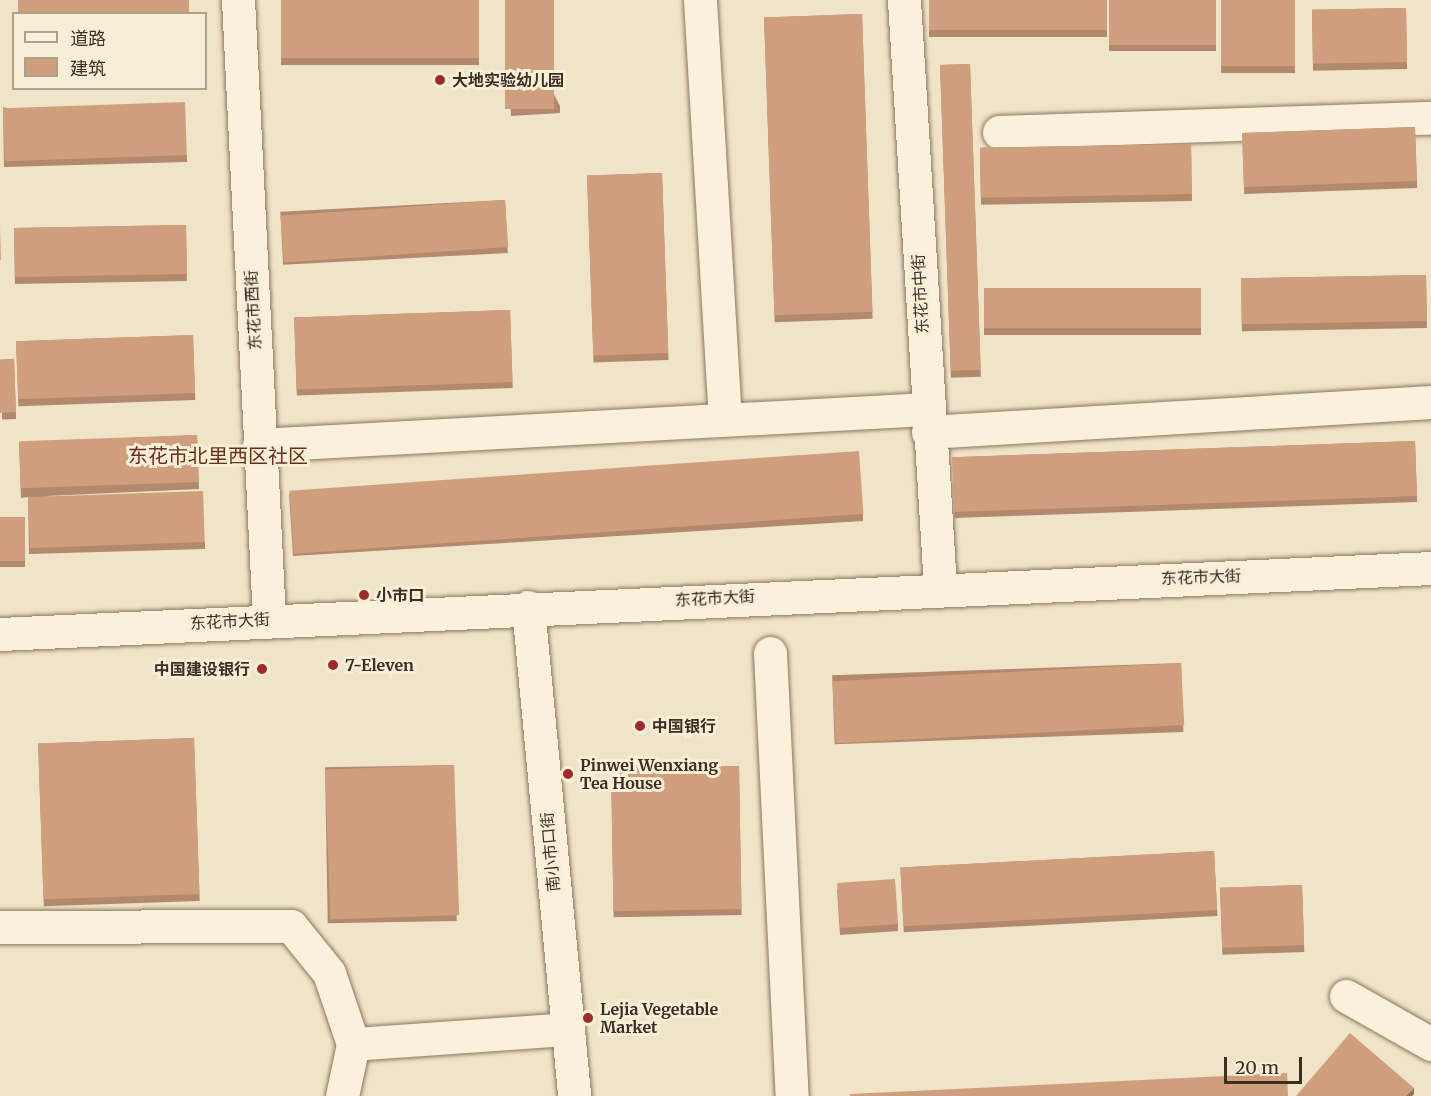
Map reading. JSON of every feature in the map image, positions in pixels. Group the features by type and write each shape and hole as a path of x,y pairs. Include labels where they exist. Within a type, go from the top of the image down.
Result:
{"street":[{"name":"东花市西街","path":"238,0 269,619"},
{"path":"700,0 725,419"},
{"name":"东花市中街","path":"904,0 927,420 940,587"},
{"path":"999,132 1431,118"},
{"path":"259,445 725,419 927,420 1431,402"},
{"name":"东花市大街","path":"0,634 940,587 1431,568"},
{"name":"南小市口街","path":"528,607 574,1096"},
{"path":"770,653 792,1096"},
{"path":"0,927 291,927 329,973 353,1044 342,1096"},
{"path":"1347,996 1431,1044"},
{"path":"353,1044 567,1029"}],"building":[{"path":"18,0 189,0 189,12 18,12"},
{"path":"281,0 479,0 479,58 281,58"},
{"path":"505,0 554,0 554,109 505,109"},
{"path":"929,0 1107,0 1107,30 929,30"},
{"path":"1109,0 1216,0 1216,45 1109,45"},
{"path":"1221,0 1295,0 1295,66 1221,66"},
{"path":"1406,8 1407,62 1313,64 1312,10"},
{"path":"862,14 872,312 774,315 764,17"},
{"path":"970,64 981,370 951,371 940,65"},
{"path":"185,102 187,155 5,161 3,108"},
{"path":"1415,127 1417,181 1244,187 1242,133"},
{"path":"1191,144 1192,194 981,198 980,148"},
{"path":"662,173 668,353 593,356 587,176"},
{"path":"505,200 508,247 284,263 281,216"},
{"path":"186,225 187,274 15,277 14,228"},
{"path":"1426,275 1427,321 1242,324 1241,278"},
{"path":"984,288 1201,288 1201,328 984,328"},
{"path":"510,310 513,382 297,389 294,318"},
{"path":"193,335 195,393 18,399 16,341"},
{"path":"14,359 16,412 0,413 0,360"},
{"path":"197,435 199,482 21,488 19,441"},
{"path":"1415,441 1417,496 954,512 952,457"},
{"path":"859,451 863,514 294,554 289,491"},
{"path":"203,491 205,542 30,548 28,497"},
{"path":"0,517 25,517 25,561 0,561"},
{"path":"1181,663 1184,725 836,743 832,681"},
{"path":"194,738 199,894 44,899 38,743"},
{"path":"454,765 459,915 330,919 325,770"},
{"path":"739,766 741,909 614,911 611,768"},
{"path":"1214,851 1217,910 904,926 900,867"},
{"path":"895,879 898,924 840,928 837,883"},
{"path":"1302,885 1304,945 1222,948 1220,888"},
{"path":"1350,1033 1414,1088 1406,1096 1296,1096"},
{"path":"1287,1073 1288,1096 850,1096 850,1094"}],"place":[{"name":"大地实验幼儿园","path":"440,80"},
{"name":"小市口","path":"364,595"},
{"name":"7-Eleven","path":"333,665"},
{"name":"中国建设银行","path":"262,669"},
{"name":"中国银行","path":"640,726"},
{"name":"Pinwei Wenxiang Tea House","path":"568,774"},
{"name":"Lejia Vegetable Market","path":"588,1018"}],"district":[{"name":"东花市北里西区社区","path":"218,455"}]}
